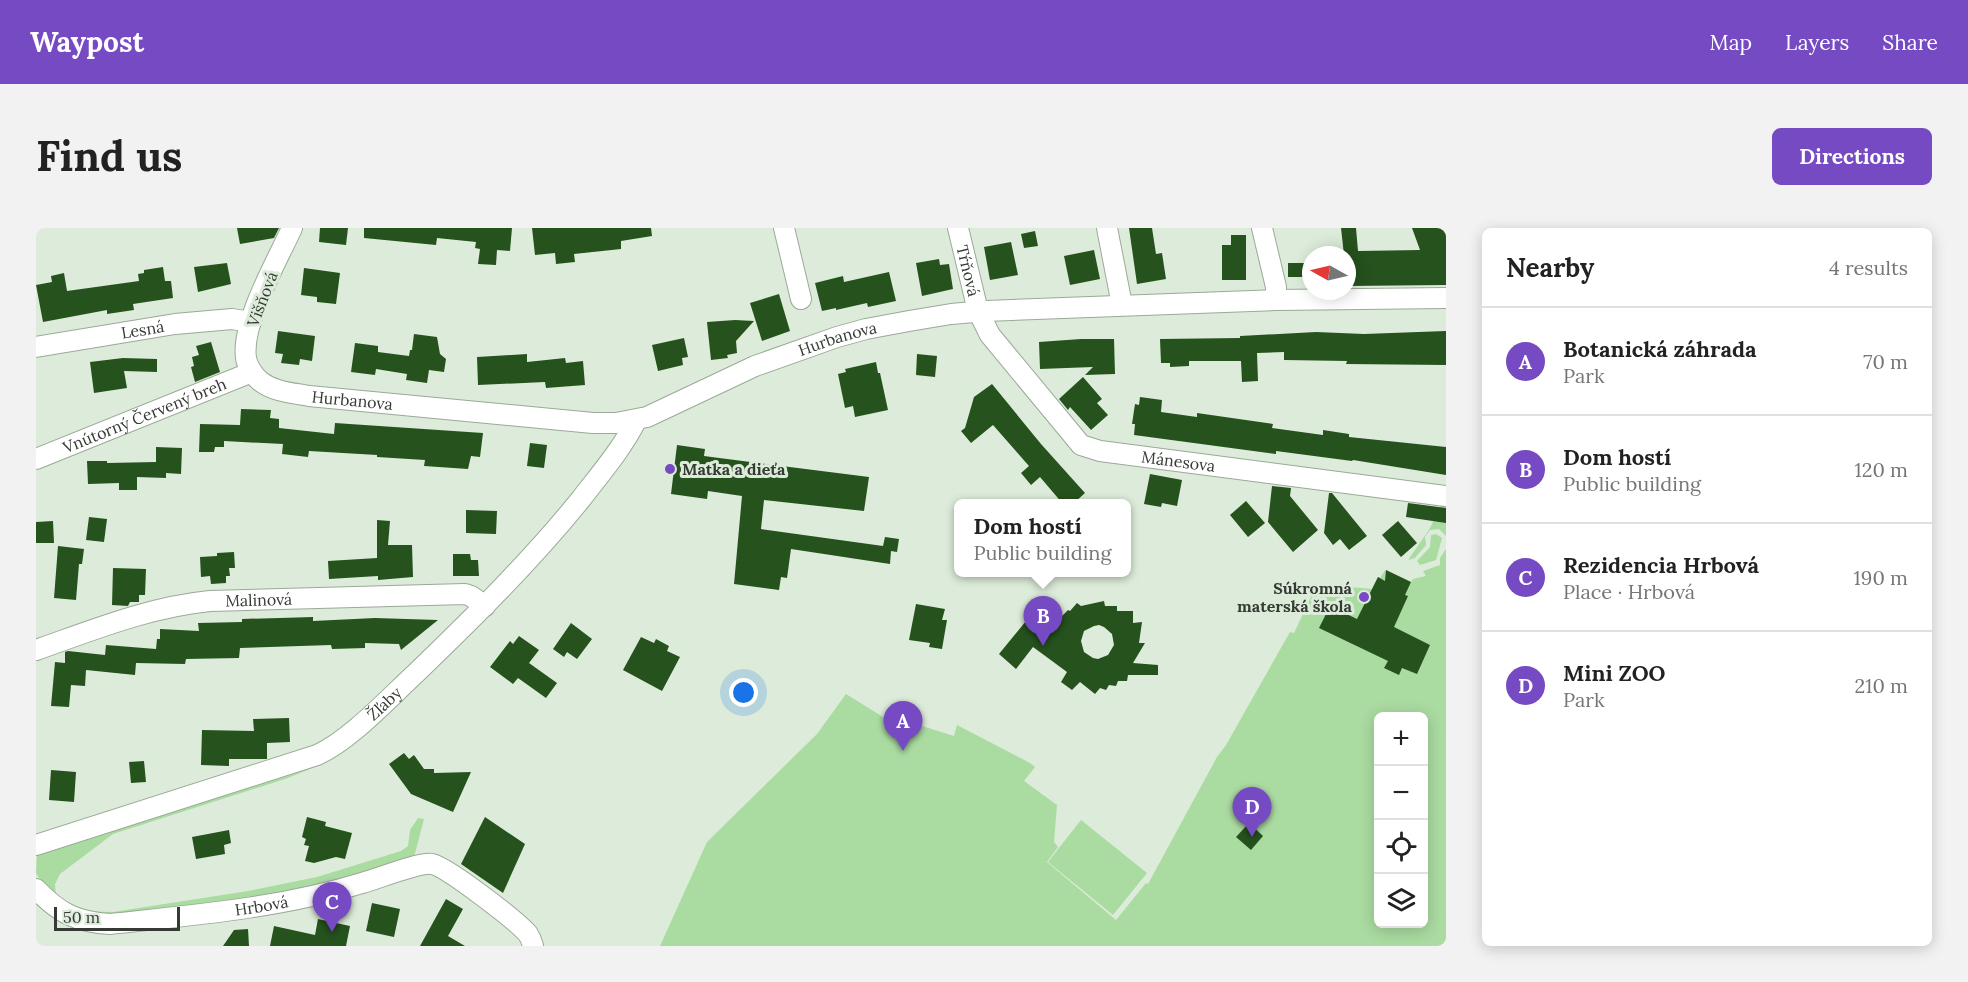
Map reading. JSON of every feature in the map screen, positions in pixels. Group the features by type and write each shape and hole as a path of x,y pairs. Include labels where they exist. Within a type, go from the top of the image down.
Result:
{"street":[{"name":"Višňová","path":"252,372 246,360 250,322 292,228"},
{"path":"784,228 801,299"},
{"name":"Tŕňová","path":"958,228 978,311"},
{"path":"1107,228 1122,305"},
{"path":"1262,228 1276,287 1276,300"},
{"name":"Hurbanova","path":"252,372 261,382 278,390 309,396 593,423 616,423 636,421 755,366 837,337 909,321 978,311 1276,300 1446,298"},
{"name":"Mánesova","path":"978,311 990,334 1004,353 1076,441 1089,448 1446,496"},
{"name":"Lesná","path":"36,347 185,323 232,319 250,322"},
{"name":"Vnútorný Červený breh","path":"36,459 252,372"},
{"name":"Žľaby","path":"36,845 327,750 344,738 485,606 559,526 622,447 636,421"},
{"name":"Malinová","path":"36,650 118,621 182,604 210,601 465,594 485,606"},
{"name":"Hrbová","path":"36,889 46,900 72,918 87,923 110,924 251,908 292,901 426,864 434,864 446,870 507,916 528,934 533,946"}],"green space":[{"path":"1441,505 1446,506 1446,536 1439,529 1430,530 1425,537 1426,545 1415,558 1408,560 1429,530"},
{"path":"1436,534 1442,538 1436,560 1420,565 1417,561 1430,547 1431,535"},
{"path":"1446,549 1446,946 660,946 707,842 817,734 846,694 888,720 909,722 954,736 957,725 1035,767 1024,781 1057,805 1054,842 1058,847 1047,862 1116,920 1146,883 1148,884 1217,757 1290,632 1294,633 1317,584 1372,589 1378,577 1380,578 1385,570 1411,582 1413,579 1426,576 1423,571 1440,565 1440,558"},
{"path":"322,764 288,778 113,834 60,874 55,884 56,895 78,911 113,912 248,891 317,877 401,851 408,846 410,830 418,818 424,819 413,861 327,887 266,902 241,900 211,902 197,907 102,918 77,915 47,891 36,873 37,852"},
{"path":"1081,820 1147,873 1113,915 1048,862"}],"building":[{"path":"237,228 279,228 274,238 240,244"},
{"path":"320,228 348,228 346,245 319,242"},
{"path":"364,228 512,228 510,251 497,250 496,265 478,264 480,249 475,248 476,242 437,238 436,245 364,238"},
{"path":"532,228 651,228 652,236 621,241 621,249 574,254 575,262 556,264 555,253 535,255"},
{"path":"1129,228 1152,228 1156,254 1162,253 1166,279 1137,284"},
{"path":"1341,228 1356,228 1358,251 1420,250 1412,228 1446,228 1446,285 1356,286 1356,246 1343,246"},
{"path":"1035,231 1038,246 1024,248 1021,234"},
{"path":"1231,235 1246,235 1246,280 1222,280 1222,245 1231,245"},
{"path":"1011,242 1018,275 990,280 984,247"},
{"path":"1094,250 1100,279 1070,285 1064,256"},
{"path":"939,259 940,265 949,264 953,289 922,296 916,263"},
{"path":"227,263 231,284 198,292 194,267"},
{"path":"1288,263 1302,263 1302,277 1288,277"},
{"path":"163,267 165,281 171,281 173,298 133,304 134,310 107,314 107,310 43,322 36,285 52,282 51,276 64,273 67,291 139,281 138,274 144,273 144,270"},
{"path":"304,268 340,273 336,304 317,302 317,297 301,295"},
{"path":"889,272 896,301 868,307 867,303 822,311 815,283 843,276 844,282"},
{"path":"779,294 790,331 762,341 750,303"},
{"path":"754,321 736,341 737,353 727,355 728,358 711,360 707,322"},
{"path":"278,331 315,336 312,361 300,359 299,365 281,363 283,354 275,353"},
{"path":"1446,331 1446,365 1346,364 1347,361 1284,360 1284,352 1257,353 1258,381 1242,382 1241,361 1189,361 1189,366 1170,367 1170,363 1161,363 1160,339 1240,338 1240,336 1316,332 1364,334"},
{"path":"414,334 437,337 440,354 446,359 444,372 429,370 427,383 406,380 407,374 376,369 375,375 351,372 355,343 378,346 378,352 409,356"},
{"path":"684,338 688,357 682,358 683,365 658,371 652,345"},
{"path":"1114,339 1115,374 1085,375 1093,367 1040,369 1039,342"},
{"path":"211,342 220,372 195,382 191,367 194,366 192,357 199,355 196,346"},
{"path":"527,354 527,362 565,358 566,363 583,361 585,385 546,388 545,382 478,385 477,357"},
{"path":"917,354 937,356 935,377 916,375"},
{"path":"123,358 157,359 157,372 124,371 127,388 94,393 90,362"},
{"path":"876,362 888,410 855,417 853,406 845,408 838,374 846,372 845,369"},
{"path":"1083,377 1102,399 1097,403 1108,415 1091,430 1070,407 1068,410 1059,399"},
{"path":"992,384 1085,493 1078,499 1059,499 1040,477 1031,485 1021,473 1029,466 993,425 971,443 961,431 965,428 974,397"},
{"path":"1140,397 1162,400 1161,412 1197,417 1197,413 1273,424 1272,428 1323,435 1323,430 1349,434 1349,437 1446,447 1446,475 1353,460 1276,451 1276,454 1134,435 1135,424 1132,424 1135,404 1139,405"},
{"path":"241,409 271,410 270,418 279,419 279,428 334,434 335,423 483,433 480,457 471,456 468,469 424,466 425,460 377,457 377,455 309,451 308,457 282,454 283,444 224,441 224,447 215,447 214,452 199,452 200,424 240,425"},
{"path":"530,443 547,445 544,468 527,466"},
{"path":"677,445 705,449 704,456 869,477 864,511 764,500 761,529 883,546 885,537 899,539 897,552 891,551 890,564 791,549 787,578 781,577 779,590 734,584 742,496 708,491 707,499 671,494"},
{"path":"156,447 182,448 181,474 166,473 166,478 137,477 137,490 119,490 119,483 88,484 87,461 156,462"},
{"path":"1150,474 1182,480 1177,506 1162,503 1161,507 1144,504"},
{"path":"1272,486 1291,488 1290,496 1318,530 1293,552 1268,522"},
{"path":"1329,493 1332,493 1367,536 1349,550 1340,539 1333,545 1324,533"},
{"path":"1246,501 1265,523 1248,537 1230,515"},
{"path":"1408,503 1446,508 1446,523 1406,517"},
{"path":"466,510 497,511 496,534 466,533"},
{"path":"89,517 107,519 104,542 86,540"},
{"path":"377,520 390,521 388,545 412,545 413,577 378,580 378,576 329,579 328,561 377,558"},
{"path":"53,521 54,543 36,543 36,522"},
{"path":"1398,521 1417,543 1401,557 1382,535"},
{"path":"58,546 84,549 82,564 79,564 76,600 54,598"},
{"path":"234,552 235,568 229,568 230,576 226,576 226,583 211,584 210,576 201,577 200,557"},
{"path":"453,554 470,554 471,560 478,560 479,576 453,576"},
{"path":"113,568 146,569 145,595 139,595 139,602 130,602 128,606 112,605"},
{"path":"1386,570 1411,582 1405,595 1408,596 1394,627 1430,645 1417,674 1402,668 1399,675 1384,668 1388,661 1319,628 1330,606 1357,619 1378,577 1385,581"},
{"path":"1104,601 1105,606 1117,606 1117,611 1133,611 1133,623 1142,622 1139,643 1145,643 1133,663 1158,665 1158,675 1128,675 1127,681 1118,681 1116,686 1109,685 1106,690 1100,688 1095,694 1080,682 1072,690 1061,682 1067,672 1033,647 1016,669 999,654 1026,621 1036,627 1051,609 1061,617 1077,603 1081,606","holes":["1094,626 1104,627 1112,634 1114,645 1108,655 1098,659 1093,658 1084,652 1081,641 1084,631"]},
{"path":"916,604 945,609 942,620 947,620 942,649 929,647 930,643 909,640"},
{"path":"313,617 313,621 375,618 438,620 401,650 399,644 365,643 365,648 332,649 331,645 240,648 239,658 186,659 185,664 136,663 135,675 86,670 85,686 71,685 69,707 51,706 55,662 65,663 65,652 105,655 106,645 156,649 157,639 160,639 160,629 199,631 198,623"},
{"path":"571,623 592,639 577,659 567,652 564,657 553,649"},
{"path":"519,636 539,650 529,663 557,683 546,698 518,678 513,684 490,667 510,641 513,644"},
{"path":"641,637 654,643 656,639 669,646 667,651 680,657 662,691 623,670"},
{"path":"289,718 290,742 267,743 267,759 229,759 229,766 201,765 202,730 254,731 253,719"},
{"path":"404,753 409,759 414,755 424,769 434,769 434,773 471,772 453,812 411,794 389,764"},
{"path":"144,761 146,782 131,783 129,762"},
{"path":"51,770 76,772 74,802 49,800"},
{"path":"307,817 326,822 325,826 352,833 345,859 336,857 314,863 305,861 309,846 304,845 306,839 302,837"},
{"path":"485,817 525,844 503,893 461,864"},
{"path":"1249,823 1263,836 1251,850 1236,837"},
{"path":"229,830 231,843 224,845 225,854 196,859 192,837"},
{"path":"446,899 463,909 448,936 465,946 420,946"},
{"path":"372,903 400,909 394,937 366,931"},
{"path":"318,919 350,926 346,946 270,946 274,926 315,935"},
{"path":"248,929 249,946 223,946 234,930"}],"place":[{"name":"Matka a dieťa","path":"670,469"},
{"name":"Súkromná materská škola","path":"1364,597"},
{"name":"Dom hostí","path":"1043,646"},
{"name":"Botanická záhrada","path":"903,751"},
{"name":"Mini ZOO","path":"1252,837"},
{"name":"Rezidencia Hrbová","path":"332,932"}]}
